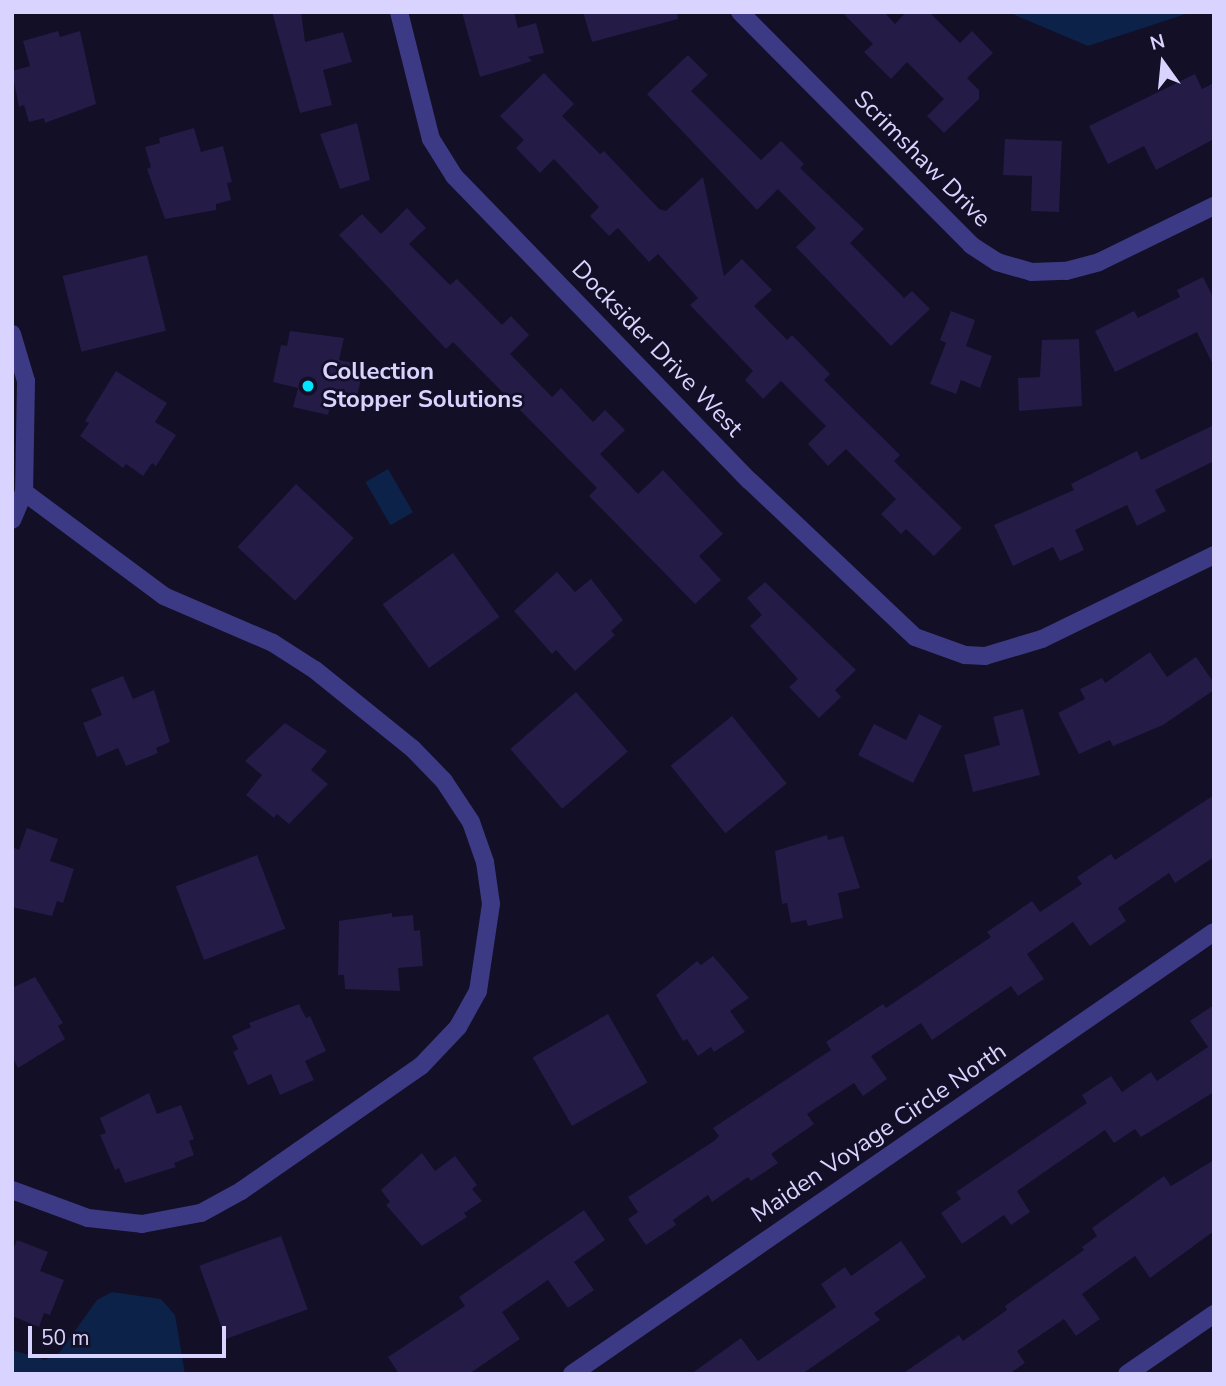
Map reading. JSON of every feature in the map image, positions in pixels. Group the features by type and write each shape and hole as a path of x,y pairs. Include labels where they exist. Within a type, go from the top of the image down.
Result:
{"street":[{"name":"Docksider Drive West","path":"399,12 431,139 454,176 750,481 915,638 965,655 985,656 1042,639 1212,559"},
{"name":"Scrimshaw Drive","path":"740,12 971,245 998,262 1031,272 1066,271 1099,262 1214,206"},
{"path":"12,334 26,381 24,492 12,520"},
{"path":"12,1190 88,1218 142,1224 201,1213 325,1135 421,1066 458,1027 478,991 491,904 485,862 471,822 444,781 413,749 323,676 273,643 164,596 24,492"},
{"name":"Maiden Voyage Circle North","path":"572,1374 1214,932"},
{"path":"1127,1374 1214,1314"}],"water":[{"path":"1008,12 1192,12 1088,46"},
{"path":"388,469 413,512 390,525 365,482"},
{"path":"112,1292 161,1299 175,1315 185,1374 12,1374 12,1350 45,1360 59,1353 97,1300"}],"building":[{"path":"272,12 301,12 305,42 343,32 352,62 323,70 332,105 300,113"},
{"path":"462,12 514,12 518,28 536,23 544,53 528,57 532,61 480,77"},
{"path":"583,12 677,12 678,19 592,42"},
{"path":"842,12 884,12 895,24 906,12 929,12 960,43 972,31 993,53 967,78 979,90 979,99 944,133 927,116 944,99 907,62 891,79 864,52 873,44"},
{"path":"58,31 60,37 80,31 96,104 45,123 44,118 29,122 24,105 19,107 12,71 30,66 23,41"},
{"path":"688,55 708,75 691,91 761,160 781,141 804,164 800,168 864,229 850,243 904,298 912,291 930,309 891,346 796,247 816,228 778,189 757,210 647,94"},
{"path":"544,73 574,104 562,116 600,154 604,151 659,209 666,211 703,177 724,276 742,259 772,290 754,306 787,340 792,335 830,374 824,380 900,455 894,461 962,528 934,556 906,529 901,534 881,514 896,499 846,449 828,466 808,444 826,426 781,381 763,399 745,380 753,371 690,305 698,298 658,254 649,262 618,228 609,236 590,216 599,207 554,159 540,173 516,148 524,140 500,116"},
{"path":"1195,74 1202,89 1214,83 1214,139 1156,170 1144,146 1108,164 1089,126"},
{"path":"357,123 370,180 340,189 320,134"},
{"path":"194,128 201,152 223,146 232,182 227,183 231,200 216,204 216,210 165,219 147,169 151,167 145,147 160,143 159,138"},
{"path":"1005,139 1062,141 1059,212 1031,211 1032,176 1003,175"},
{"path":"407,208 426,228 409,244 450,285 457,279 502,325 511,316 529,335 510,354 552,397 561,388 593,422 605,410 625,430 600,454 638,494 663,470 723,534 699,556 721,580 695,604 589,496 597,488 453,342 446,349 339,235 362,214 381,234"},
{"path":"147,255 166,331 81,352 63,276"},
{"path":"1203,277 1214,299 1214,367 1197,332 1115,372 1095,331 1134,311 1138,318 1180,297 1177,290"},
{"path":"951,311 975,320 966,346 992,356 980,388 961,380 956,394 930,384 946,343 940,340"},
{"path":"290,331 344,338 339,360 364,365 356,401 333,395 328,415 293,407 298,388 273,382 281,345 287,346"},
{"path":"1079,339 1082,406 1019,411 1018,378 1040,377 1042,340"},
{"path":"116,371 167,403 155,422 176,435 156,466 152,463 143,476 126,464 123,468 80,436 89,423 85,421"},
{"path":"1214,425 1214,461 1155,490 1166,511 1137,526 1127,505 1075,530 1084,550 1060,561 1053,547 1013,566 994,525 1074,490 1071,484 1137,451 1141,460"},
{"path":"296,484 354,538 295,601 237,547"},
{"path":"453,553 499,617 429,668 383,604"},
{"path":"557,572 575,592 591,579 623,620 611,631 615,635 575,671 556,650 552,654 514,611"},
{"path":"765,582 856,670 835,690 841,697 819,718 789,687 798,679 750,626 762,615 747,598"},
{"path":"1150,652 1167,677 1196,657 1214,683 1214,690 1163,725 1113,746 1110,740 1079,754 1058,713 1085,699 1080,689 1102,678 1105,683"},
{"path":"123,676 133,699 154,690 170,742 156,748 158,753 126,766 118,748 97,757 83,723 102,715 91,689"},
{"path":"576,692 628,752 562,809 510,749"},
{"path":"1023,709 1040,775 973,792 964,755 1000,745 993,717"},
{"path":"919,714 942,726 913,783 858,755 874,724 906,740"},
{"path":"732,716 787,784 725,833 671,766"},
{"path":"285,723 327,751 311,770 328,784 289,824 277,814 274,818 246,795 262,775 245,761"},
{"path":"1214,795 1214,857 1175,883 1169,873 1118,908 1126,921 1090,946 1073,922 1027,954 1044,979 1018,996 1011,986 932,1040 921,1023 871,1056 887,1079 863,1096 854,1083 807,1114 814,1124 771,1154 778,1163 751,1181 748,1177 712,1202 708,1195 673,1220 676,1225 646,1245 628,1219 638,1212 628,1197 714,1141 719,1136 713,1128 831,1050 826,1042 883,1004 886,1008 991,937 987,932 1032,901 1040,912 1082,884 1077,877 1111,854 1115,860"},
{"path":"27,828 58,839 50,861 74,869 63,903 57,901 52,916 12,907 12,847 19,850"},
{"path":"827,835 828,840 843,836 860,888 838,893 843,918 808,926 806,920 791,923 787,903 782,904 775,851"},
{"path":"257,855 285,929 204,960 176,886"},
{"path":"392,913 392,917 413,915 414,931 420,930 423,966 398,968 400,991 345,989 344,975 338,975 339,921"},
{"path":"713,956 749,998 730,1011 745,1032 714,1052 711,1047 698,1056 687,1039 683,1041 656,995 697,961 701,965"},
{"path":"35,977 63,1023 58,1026 65,1039 18,1068 12,1056 12,988"},
{"path":"299,1004 306,1018 310,1016 326,1051 305,1061 314,1080 280,1095 271,1074 248,1085 233,1052 238,1049 232,1036 251,1027 249,1023"},
{"path":"1214,1005 1214,1092 1141,1137 1135,1129 1114,1143 1105,1130 1017,1191 1030,1212 1011,1225 1004,1215 962,1244 941,1213 961,1199 956,1192 1087,1103 1082,1095 1111,1076 1122,1092 1151,1072 1157,1081 1208,1047 1190,1021"},
{"path":"608,1014 648,1082 572,1126 533,1058"},
{"path":"149,1093 157,1114 181,1105 194,1139 189,1141 194,1155 174,1163 176,1167 125,1183 119,1168 115,1170 100,1135 106,1133 100,1118"},
{"path":"422,1153 435,1171 455,1156 477,1185 472,1189 482,1201 464,1213 467,1217 422,1246 386,1205 390,1202 381,1190"},
{"path":"1214,1160 1214,1231 1150,1278 1135,1256 1082,1294 1100,1319 1076,1336 1064,1319 1017,1351 1025,1363 1009,1374 902,1374 959,1335 963,1341 1007,1310 1005,1306 1084,1250 1082,1247 1097,1236 1092,1228 1164,1176 1171,1186"},
{"path":"584,1210 605,1240 574,1262 594,1290 568,1308 548,1280 502,1312 520,1339 469,1374 399,1374 388,1357 465,1306 459,1297"},
{"path":"281,1236 308,1309 226,1339 199,1266"},
{"path":"17,1240 48,1252 40,1271 64,1280 50,1315 44,1313 39,1327 12,1316 12,1252"},
{"path":"901,1241 926,1277 874,1313 880,1320 802,1374 691,1374 741,1338 758,1361 836,1307 821,1284 845,1267 851,1276"}],"place":[{"name":"Collection Stopper Solutions","path":"308,386"}]}
